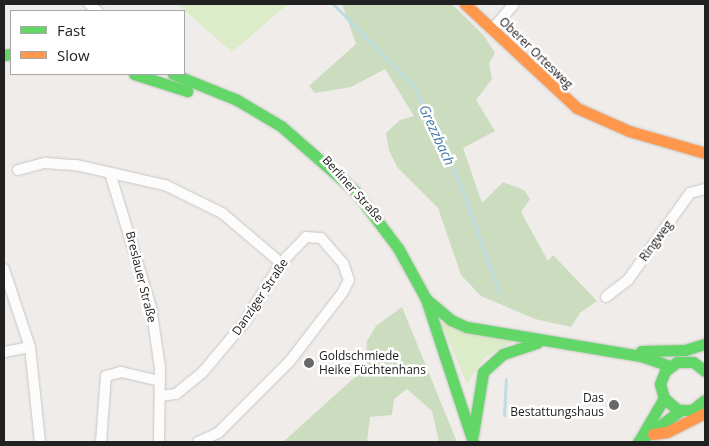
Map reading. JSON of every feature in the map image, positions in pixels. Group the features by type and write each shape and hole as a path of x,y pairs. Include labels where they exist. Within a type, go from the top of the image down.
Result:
{"main road":[{"name":"Oberer Ortesweg","path":"465,4 577,108 611,124 703,154"},
{"name":"Berliner Straße","path":"137,75 231,110 275,133 310,162 363,218 404,280 473,441"},
{"name":"Berliner Straße","path":"175,75 237,100 316,153 355,191 386,231 426,299 462,412"},
{"path":"426,299 450,320 467,327 541,342 618,353 670,366 693,362 705,354"},
{"path":"473,441 483,372 503,354 541,342"},
{"path":"618,353 680,350 705,344"},
{"path":"618,353 662,377"},
{"path":"693,362 705,371"},
{"path":"638,442 664,398 662,377 670,366"},
{"path":"664,398 681,410 692,410 705,400"},
{"path":"654,438 681,410"},
{"path":"638,442 654,438 705,413"}],"street":[{"path":"492,30 514,4"},
{"path":"18,170 45,163 110,173 165,185 194,197 222,212 281,263"},
{"name":"Breslauer Straße","path":"110,173 151,307 161,396 159,442"},
{"name":"Ringweg","path":"606,297 628,280 690,193 705,190"},
{"name":"Danziger Straße","path":"161,396 176,394 202,373 244,323 281,263 306,237 317,236 343,263 348,280 289,362 218,433 198,442"},
{"path":"4,269 30,348 40,442"},
{"path":"4,352 30,348"},
{"path":"101,442 106,376 121,372 160,381"}],"green space":[{"path":"177,4 288,4 232,52"},
{"path":"342,4 452,4 484,36 495,53 489,64 492,79 476,100 495,131 463,148 482,203 503,182 524,190 530,199 521,212 548,261 553,255 597,301 580,313 571,327 535,319 481,296 461,275 438,208 397,167 389,150 386,133 400,120 414,116 385,69 351,87 315,93 309,86 356,44"},
{"path":"402,307 457,442 439,442 432,411 407,389 394,399 392,415 370,417 367,442 283,442 365,368 367,341 376,326"},
{"path":"441,322 514,341 483,359 467,384"}],"waterway":[{"name":"Grezzbach","path":"333,4 414,86 461,187 499,292"},
{"path":"504,415 506,379"}],"traffic: fast":[{"path":"4,55 10,54"},
{"path":"137,75 187,91"},
{"path":"175,75 237,100 281,126 355,191 398,248 426,299 473,442"},
{"path":"426,299 451,320 467,327 641,356 670,366"},
{"path":"473,434 483,372 503,354 537,343"},
{"path":"641,351 685,350 705,344"},
{"path":"705,371 693,362 677,362 665,371 660,384 664,398 678,410 692,410 705,400"},
{"path":"639,441 664,398"},
{"path":"638,442 681,410"}],"traffic: slow":[{"path":"465,4 577,108 629,131 705,153"},
{"path":"653,434 667,432 705,413"}],"place":[{"name":"Goldschmiede Heike Füchtenhans","path":"309,363"},
{"name":"Das Bestattungshaus","path":"614,405"}]}
